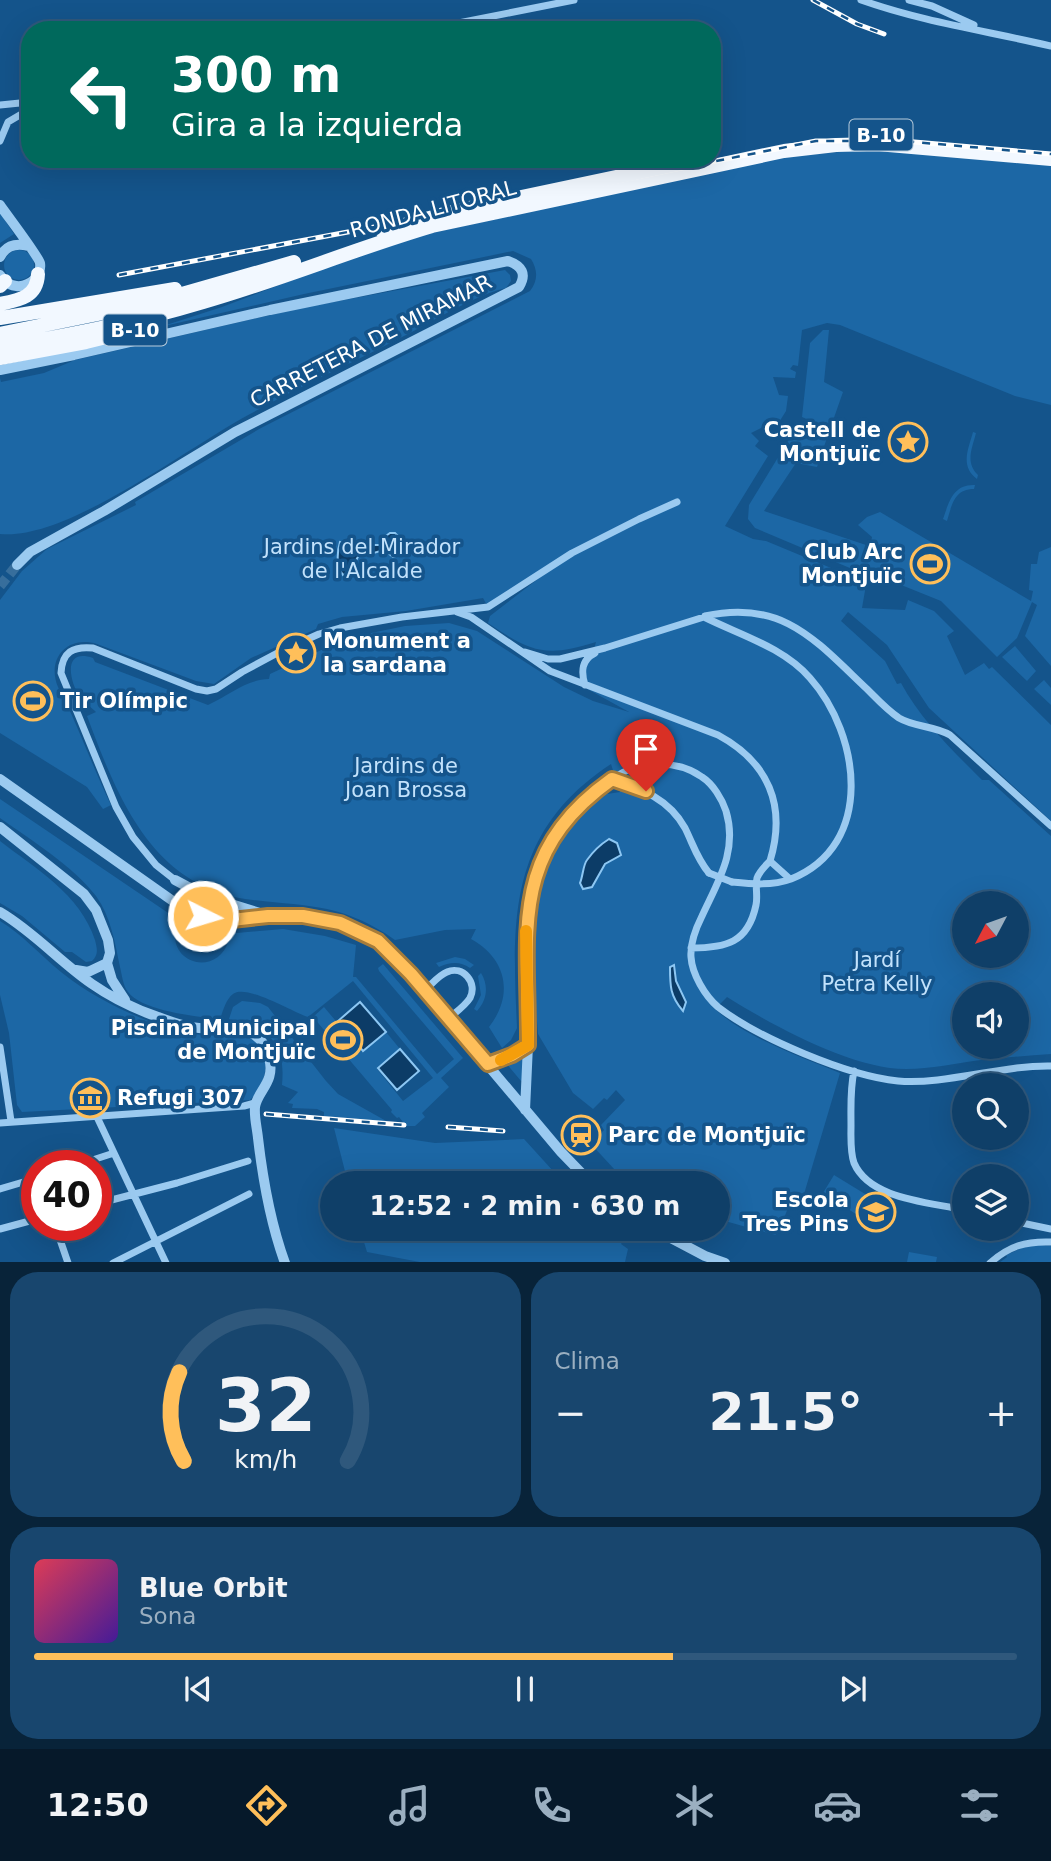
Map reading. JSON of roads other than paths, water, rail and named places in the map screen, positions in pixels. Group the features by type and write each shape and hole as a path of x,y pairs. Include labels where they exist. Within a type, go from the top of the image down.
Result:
{"highway":[{"name":"B-10","path":"721,155 786,142 867,135 1051,149"},
{"name":"RONDA LITORAL","path":"721,164 784,151 877,144 1051,159"},
{"name":"RONDA LITORAL","path":"0,347 87,331 206,302 257,279 455,211 658,168"},
{"name":"RONDA LITORAL","path":"374,239 704,168"},
{"path":"0,304 31,293 37,288 38,274"},
{"name":"B-10","path":"0,318 257,279"},
{"name":"B-10","path":"0,358 86,342 145,327 208,306 257,279"},
{"name":"RONDA LITORAL","path":"0,334 257,279"}],"street":[{"path":"468,21 574,0"},
{"path":"861,0 932,22 985,30 1051,46"},
{"path":"909,0 932,6 985,30"},
{"path":"0,105 21,103"},
{"path":"0,141 10,119 21,114"},
{"path":"0,205 40,261 38,274 26,286 15,286 1,281"},
{"path":"0,257 14,245 28,246"},
{"name":"CARRETERA DE MIRAMAR","path":"0,370 508,261 517,264 523,272 524,279 519,287 506,295 235,432 30,552 17,565"},
{"path":"268,916 205,896 175,880 156,865 133,837 116,807 61,673 61,663 66,655 80,647 93,648 196,689 215,689 252,666 319,634 340,628 488,607 572,553 677,502"},
{"path":"483,625 488,607"},
{"path":"451,611 471,617 550,671 718,735 749,756 764,777 775,804 778,822 776,842 770,860 759,874 753,915 742,937 726,945 691,948"},
{"path":"525,652 548,659 561,659 725,612 767,614 792,624 811,638 902,720 950,734 1051,826"},
{"path":"612,779 646,791 668,805 684,827 698,860 709,873 732,882 758,885 790,879 814,866 840,835 850,810 852,785 842,731 827,699 809,676 785,655 704,617"},
{"path":"585,685 582,673 585,661 605,648"},
{"path":"525,1110 528,1045 527,923 541,862 564,822 590,795 636,766 674,765 703,777 716,791 724,806 731,830 730,848 691,948 693,967 700,983 717,1006 768,1036 854,1071 897,1081 923,1081 1022,1067 1051,1066"},
{"path":"0,779 187,911 214,919 232,920 303,916 340,923 385,947 425,990 578,1171"},
{"path":"0,827 84,894 102,922 110,953 107,963 112,980 118,992 130,1005"},
{"path":"770,860 790,879"},
{"path":"169,898 178,898 183,894 182,888 175,880"},
{"path":"0,912 20,924 96,987 130,1005 178,1024 199,1028 237,1028 251,1032 263,1043 270,1058 271,1073 265,1089 255,1103 244,1106 0,1123"},
{"path":"73,970 89,972 107,963"},
{"path":"425,990 448,971 460,971 470,979 471,997 449,1018"},
{"path":"89,972 88,976 96,987"},
{"path":"96,987 111,984 112,980"},
{"path":"488,1064 512,1055 528,1045"},
{"path":"0,1047 11,1121"},
{"path":"854,1071 851,1086 851,1137 853,1161 862,1177 892,1194 952,1207"},
{"path":"255,1103 274,1234 285,1262"},
{"path":"97,1117 133,1194 158,1239 166,1262"},
{"path":"112,1199 248,1161"},
{"path":"0,1189 21,1183"},
{"path":"113,1262 249,1195"},
{"path":"0,1229 21,1223"},
{"path":"1029,1224 1051,1229"},
{"path":"61,1241 68,1262"},
{"path":"677,1241 705,1256 725,1262"},
{"path":"990,1262 1016,1245 1032,1241 1051,1242"}],"tunnel":[{"path":"0,586 17,565"}],"railway":[{"path":"813,0 857,24 884,34"},
{"path":"721,160 816,141 903,141 1051,154"},
{"path":"119,275 682,168"},
{"path":"266,1114 404,1125"},
{"path":"448,1127 503,1131"}],"place":[{"name":"Castell de Montjuïc","path":"908,442"},
{"name":"Club Arc Montjuïc","path":"930,564"},
{"name":"Monument a la sardana","path":"296,653"},
{"name":"Tir Olímpic","path":"33,701"},
{"name":"Piscina Municipal de Montjuïc","path":"343,1040"},
{"name":"Refugi 307","path":"90,1098"},
{"name":"Parc de Montjuïc","path":"581,1135"},
{"name":"Escola Tres Pins","path":"876,1212"}],"park label":[{"name":"Jardins del Mirador de l'Alcalde","path":"362,559"},
{"name":"Jardins de Joan Brossa","path":"406,778"},
{"name":"Jardí Petra Kelly","path":"877,972"}]}
